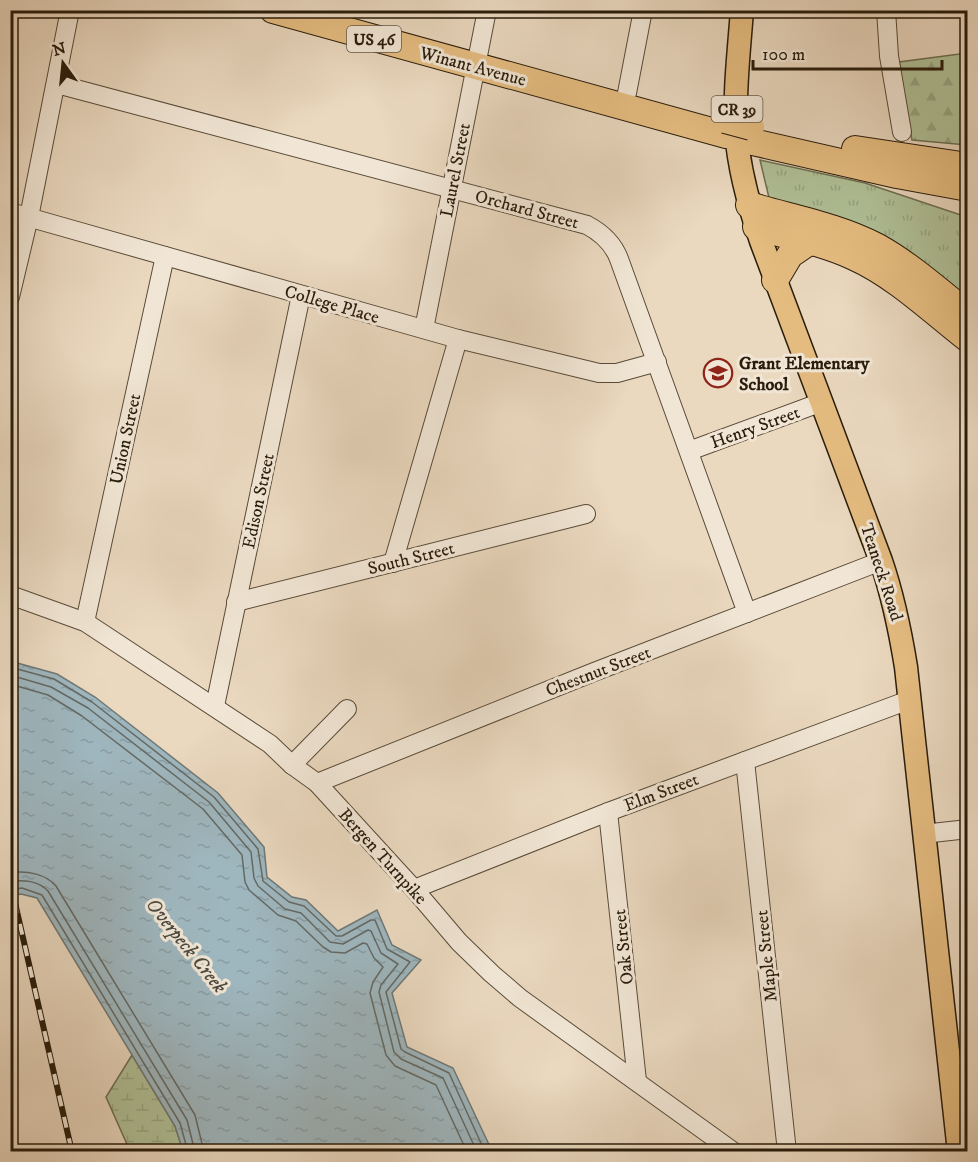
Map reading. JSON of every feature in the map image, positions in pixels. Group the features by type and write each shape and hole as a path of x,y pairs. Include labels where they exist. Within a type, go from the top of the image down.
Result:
{"highway":[{"name":"Winant Avenue","path":"273,10 477,59 633,102"},
{"name":"Winant Avenue","path":"337,12 477,59"},
{"name":"US 46","path":"633,102 897,176 968,188"},
{"name":"US 46","path":"752,134 813,141 968,166"},
{"path":"918,159 968,156"},
{"path":"897,176 968,202"},
{"path":"753,216 809,242 847,254 879,271 968,339"},
{"path":"753,216 838,231 877,247 913,270 968,314"},
{"path":"775,280 790,255 809,242"}],"main road":[{"name":"Teaneck Road","path":"742,10 736,132 753,216 881,561 900,628 959,1152"}],"street":[{"path":"10,297 57,84 70,10"},
{"name":"Laurel Street","path":"424,329 487,10"},
{"path":"633,102 643,10"},
{"path":"886,10 889,56 902,132"},
{"name":"Orchard Street","path":"57,84 451,188 587,225 598,231 609,240 616,251 747,613"},
{"name":"College Place","path":"10,212 458,339 599,372 616,373 657,362"},
{"name":"Union Street","path":"85,622 165,256"},
{"name":"Edison Street","path":"215,706 301,295"},
{"path":"393,563 458,339"},
{"name":"Henry Street","path":"689,451 822,402"},
{"name":"South Street","path":"236,602 586,514"},
{"name":"Chestnut Street","path":"317,783 594,672 881,561"},
{"name":"Bergen Turnpike","path":"10,595 85,622 270,744 292,765 317,783 414,888 459,942 492,975 520,998 734,1152"},
{"name":"Elm Street","path":"414,888 608,812 909,700"},
{"path":"292,765 347,709"},
{"name":"Maple Street","path":"745,761 787,1152"},
{"name":"Oak Street","path":"608,812 637,1081"},
{"path":"923,834 968,830"}],"green space":[{"path":"967,53 967,145 912,140 899,62"},
{"path":"760,160 865,183 967,217 967,300 770,202"},
{"path":"132,1055 175,1126 183,1151 130,1151 106,1097"}],"water":[{"name":"Overpeck Creek","path":"10,661 57,674 95,697 218,793 264,847 267,877 292,897 306,900 338,931 377,910 392,945 421,960 392,993 407,1047 453,1068 492,1151 183,1151 175,1126 37,898 21,894 11,896"}],"railway":[{"path":"10,881 72,1152"}],"place":[{"name":"Grant Elementary School","path":"718,373"}]}
